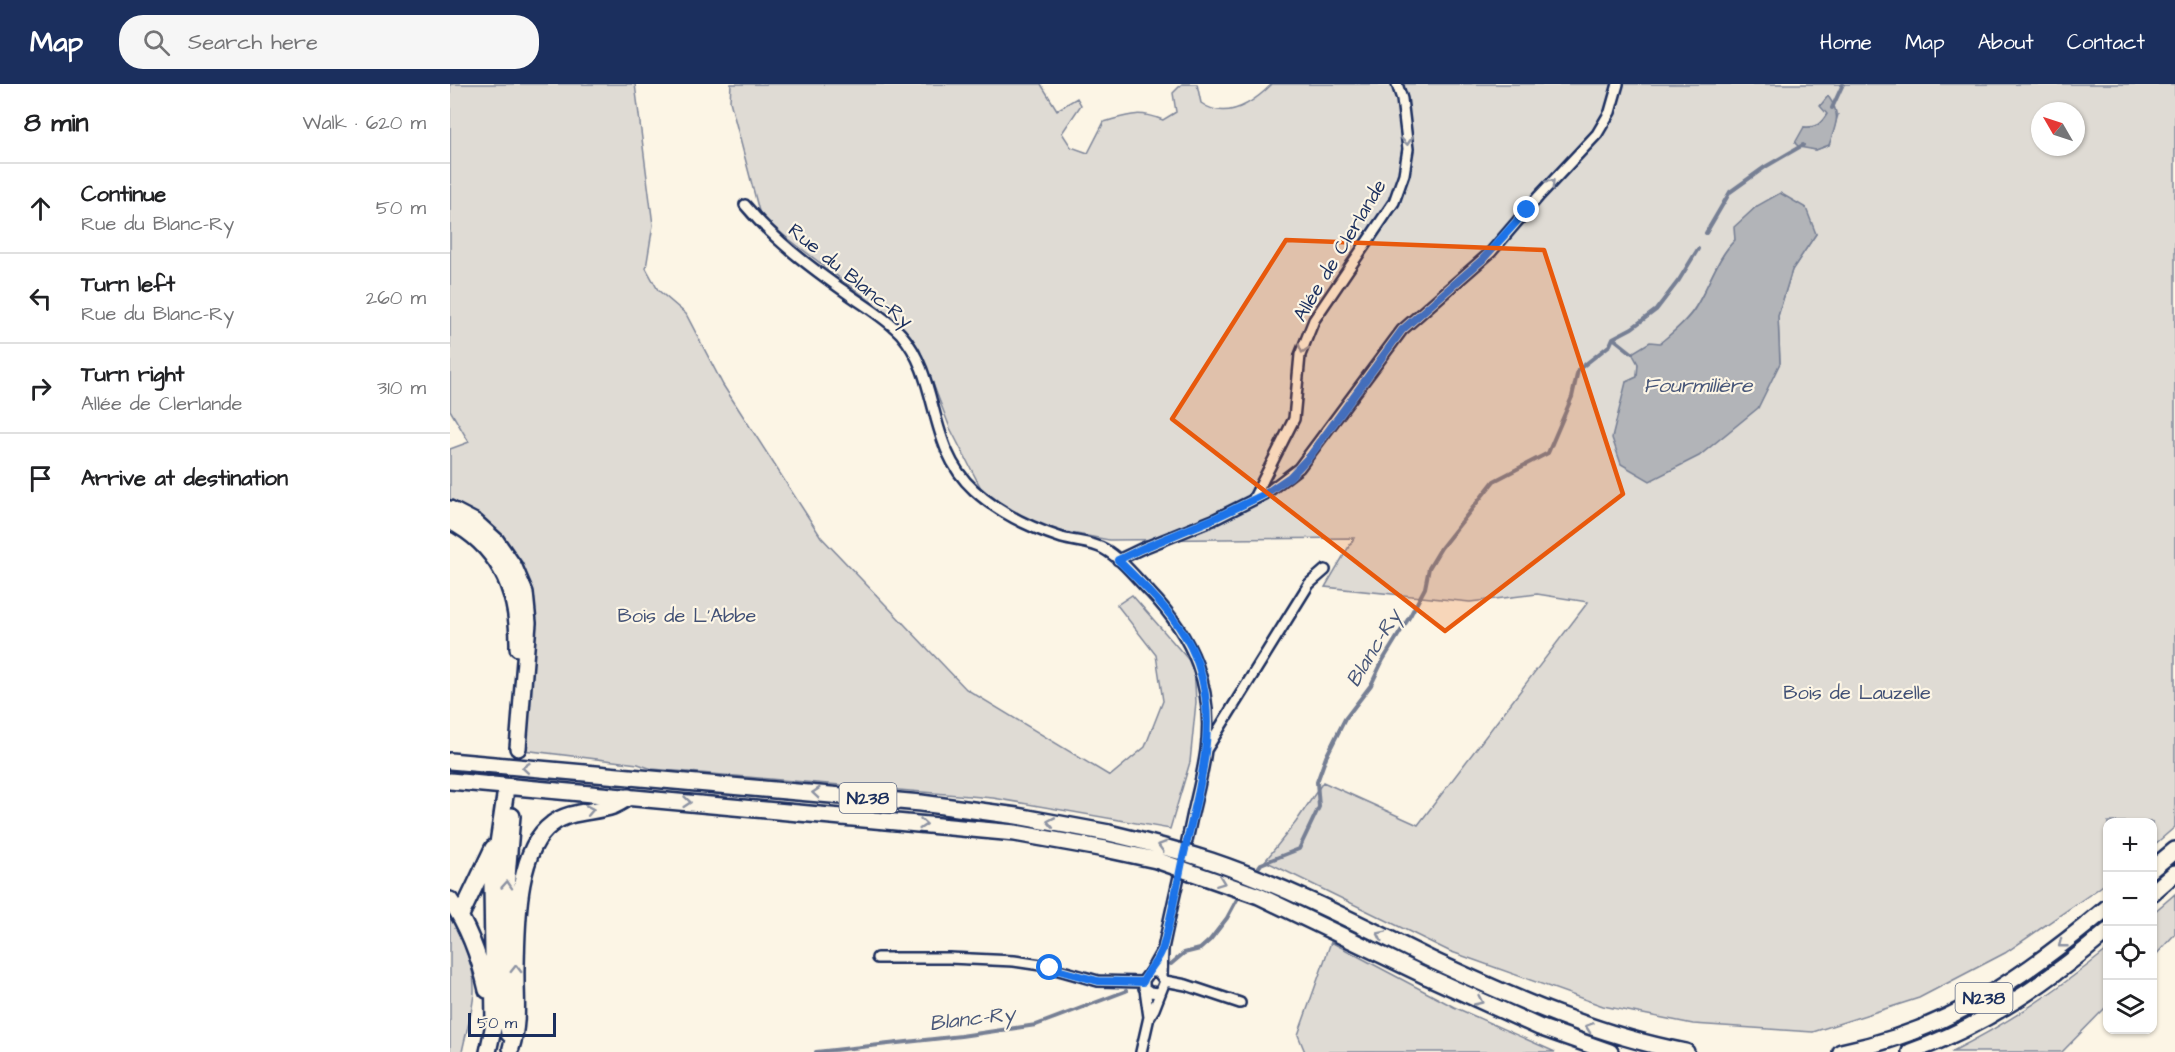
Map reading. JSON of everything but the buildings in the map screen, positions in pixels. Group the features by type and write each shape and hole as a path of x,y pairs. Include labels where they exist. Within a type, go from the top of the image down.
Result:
{"highway":[{"path":"450,509 475,522 496,541 514,567 525,593 528,623 514,748 519,643 512,589 500,567 482,543 461,527 450,522"},
{"path":"450,753 472,763"},
{"name":"N238","path":"450,761 921,803 1017,816 1160,845 1212,861 1266,882 1545,1011 1597,1030 1686,1052"},
{"name":"N238","path":"450,781 1015,833 1156,860 1259,897 1539,1027 1610,1052"},
{"path":"488,1052 494,1024 492,884 500,833 509,796 502,977 507,1050"},
{"path":"507,1050 517,1031 516,966 522,878 528,857 540,836 551,824 585,811 613,806 629,797"},
{"path":"461,915 500,833"},
{"path":"2157,865 2175,850"},
{"path":"2157,889 2175,873"},
{"path":"450,900 461,915 483,972 494,1024 507,1050"},
{"name":"N238","path":"1841,1052 1876,1045 1924,1028 1971,1006 2027,971 2103,911"},
{"name":"N238","path":"1910,1052 1982,1021 2040,984 2103,935"}],"street":[{"name":"Allée de Clerlande","path":"1254,498 1294,419 1300,355 1314,320 1394,202 1404,174 1408,149 1402,99 1397,84"},
{"path":"1118,560 1213,519 1270,491 1299,468 1402,330 1491,252 1590,142 1608,116 1618,84"},
{"name":"Rue du Blanc-Ry","path":"745,205 796,256 901,334 914,355 925,380 949,459 958,474 975,491 1005,512 1028,524 1055,536 1104,549 1118,560 1177,623 1191,647 1197,662 1207,706 1206,750 1163,949 1163,988 1149,1017 1141,1052"},
{"name":"Rue du Blanc-Ry","path":"1206,750 1309,584 1325,570"},
{"name":"Rue du Blanc-Ry","path":"1149,1017 1144,986 1163,949"},
{"path":"877,958 957,958 1041,965 1098,981 1144,986 1152,993 1159,993"},
{"path":"1150,972 1158,972 1163,978 1240,1003"}],"highlighted area":[{"path":"1286,240 1544,250 1623,494 1445,631 1172,419"}],"green space":[{"name":"Bois de L'Abbe","path":"450,84 635,84 653,225 646,268 658,290 686,314 723,385 821,537 966,689 1110,776 1145,747 1163,701 1156,655 1117,605 1132,595 1194,666 1196,702 1190,762 1170,829 993,798 652,769 638,764 523,750 533,621 450,502 450,449 469,442 450,410"},
{"name":"Bois de Lauzelle","path":"731,84 1041,84 1057,110 1077,98 1081,105 1062,133 1071,147 1088,153 1104,122 1140,114 1163,120 1176,112 1173,93 1182,84 1197,84 1201,103 1210,108 1229,110 1248,103 1272,84 2175,84 2175,827 2157,843 2157,818 2103,818 2103,885 2098,889 2005,953 1919,998 1813,1032 1693,1024 1603,1006 1449,951 1265,861 1296,822 1323,782 1418,825 1588,602 1537,594 1470,602 1325,587 1354,538 1109,540 1044,528 986,498 950,428 920,350 910,335 899,323 760,215 730,101","holes":["1827,114 1838,115 1829,145 1816,150 1811,149 1804,127 1815,126","1757,206 1816,234 1792,270 1778,316 1780,363 1625,394 1626,382 1637,377 1638,364 1692,312 1722,256 1735,240 1735,227"]},
{"path":"2175,894 2175,934 2157,954 2157,926 2157,910"},
{"path":"450,916 467,952 474,982 472,1007 462,1052 450,1052"},
{"path":"1331,942 1454,1007 1555,1052 1305,1052 1298,1035"},
{"path":"2103,953 2103,1010 2062,1052 1951,1052 2032,1005"}],"water":[{"path":"1828,96 1836,114 1829,145 1816,150 1799,147 1795,143 1804,127 1818,125 1827,114 1820,106"},
{"name":"Fourmilière","path":"1780,193 1806,208 1816,234 1792,270 1778,316 1780,363 1758,408 1699,456 1650,481 1621,464 1612,438 1626,382 1637,377 1638,364 1632,353 1650,342 1660,343 1687,319 1718,264 1735,240 1734,227 1757,206"}],"waterway":[{"path":"1832,108 1843,84"},
{"path":"1706,233 1730,192 1765,167 1803,145"},
{"name":"Blanc-Ry","path":"1254,874 1261,864 1299,849 1319,807 1317,782 1326,757 1345,719 1371,685 1383,660 1410,616 1425,588 1429,568 1441,548 1494,481 1548,453 1572,397 1578,370 1610,345 1613,338 1632,328 1656,310 1679,280 1698,249"},
{"path":"1613,338 1632,353"},
{"name":"Blanc-Ry","path":"1171,964 1184,953 1200,949 1210,940 1227,918 1241,892"},
{"name":"Blanc-Ry","path":"816,1052 1036,1025 1126,991"}],"tunnel":[{"path":"514,797 518,748"}],"route":[{"path":"1050,968 1090,980 1143,982 1163,949 1206,750 1207,706 1197,662 1191,647 1177,623 1118,560 1265,494 1290,477 1310,456 1402,330 1491,252 1527,210"}]}
